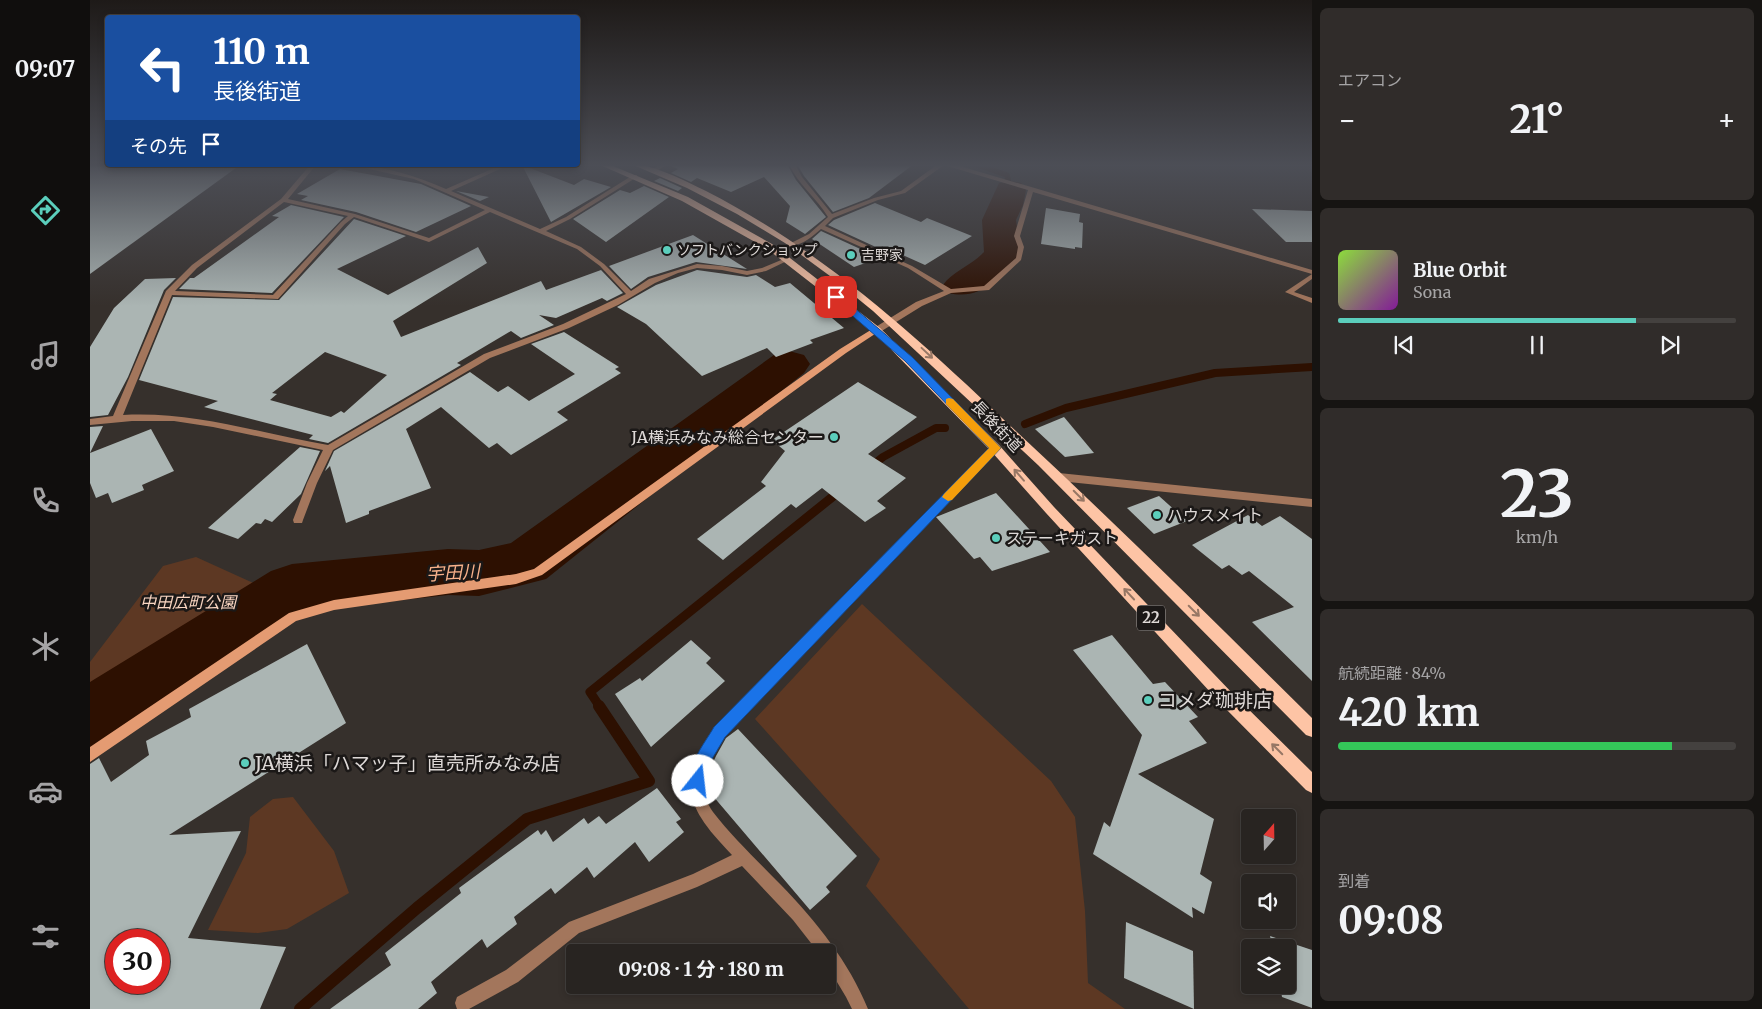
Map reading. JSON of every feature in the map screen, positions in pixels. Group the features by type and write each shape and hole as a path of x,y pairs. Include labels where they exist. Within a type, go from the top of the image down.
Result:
{"main road":[{"name":"長後街道","path":"708,211 788,259 877,330 995,448 1050,510 1222,694 1312,784"},
{"name":"長後街道","path":"740,211 793,244 892,320 1060,477 1312,729"}],"street":[{"path":"117,418 169,293 183,276 202,259 269,211"},
{"path":"334,211 429,240 487,211"},
{"path":"492,211 579,248 593,257 629,293"},
{"path":"540,231 579,211"},
{"path":"828,211 831,217"},
{"path":"793,244 811,235 831,217 846,211"},
{"path":"90,755 294,617 334,605 516,578 538,572 843,351 920,304 950,291 986,288 1019,259 1021,247 1017,236 1024,211"},
{"path":"1100,211 1312,272"},
{"path":"169,293 275,297 352,215"},
{"path":"820,226 910,267 950,291"},
{"path":"298,520 312,483 329,448 487,356 566,326 615,303 652,281 697,266 746,274 764,270 788,259"},
{"path":"1312,276 1289,292 1312,301"},
{"path":"90,422 117,418 174,418 329,448"},
{"path":"821,944 812,929 724,836 700,804 698,781 702,762 726,726 995,448"},
{"path":"1060,477 1312,503"},
{"path":"463,1003 512,976 574,928 697,880 744,857"},
{"path":"836,967 852,991 860,1009"}],"green space":[{"name":"中田広町公園","path":"196,557 260,586 233,603 235,619 90,711 90,662 163,566"},
{"path":"862,604 1051,781 1075,817 1085,911 1088,983 1125,1009 969,1009 866,886 880,859 755,719"},
{"path":"293,797 334,851 349,893 287,929 258,933 208,930 246,853 250,817 273,799"}],"building":[{"path":"90,211 177,211 90,274"},
{"path":"280,211 318,211 344,217 272,293 179,289 190,278 194,278 279,217 272,216"},
{"path":"352,211 460,211 416,232"},
{"path":"545,211 570,211 551,222"},
{"path":"586,211 649,211 606,242 573,219"},
{"path":"789,211 821,211 826,217 805,234 786,222"},
{"path":"855,211 895,211 921,222 927,218 972,236 925,265 896,252 891,254 828,225 834,220"},
{"path":"1046,211 1063,211 1080,214 1079,222 1083,223 1082,248 1075,247 1075,249 1041,244"},
{"path":"1254,211 1312,211 1312,242 1286,242"},
{"path":"354,219 406,236 337,269 388,295 478,247 487,263 393,321 401,337 541,281 546,290 601,270 623,293 607,301 602,298 556,318 539,315 554,325 521,338 511,331 457,363 461,365 328,443 309,439 313,435 204,407 218,401 139,380 173,297 279,300","holes":["325,352 387,375 344,413 341,411 331,417 270,400 277,394 272,393"]},
{"name":"吉野家","path":"821,231 880,258 854,267 812,239"},
{"name":"ソフトバンクショップ","path":"693,235 747,269 696,262 648,277 631,289 609,266"},
{"path":"697,270 747,277 756,275 775,287 790,283 844,328 810,340 813,343 776,357 767,348 702,376 646,324 617,307 656,285"},
{"path":"176,278 164,290 128,377 108,415 90,417 90,347 114,308 145,279"},
{"path":"564,332 619,367 615,369 621,373 557,412 568,420 511,455 497,443 489,448 441,407 406,429 431,488 369,511 369,514 346,523 330,466 325,471 334,451 470,372 498,392 508,386 529,401 575,374 531,344"},
{"name":"JA横浜みなみ総合センター","path":"858,382 917,417 868,454 906,478 877,501 886,508 865,522 822,488 796,508 791,504 723,560 697,539 766,486 761,482 785,451 772,440"},
{"path":"1064,417 1094,453 1065,457 1035,429"},
{"path":"103,426 90,453 90,427"},
{"path":"151,429 174,471 142,485 144,490 112,503 108,493 96,498 90,483 90,453"},
{"path":"300,447 320,451 301,494 272,522 265,519 261,524 256,523 238,539 208,528"},
{"name":"ステーキガスト","path":"996,493 1050,552 992,571 980,557 974,559 936,517"},
{"name":"ハウスメイト","path":"1159,496 1187,521 1154,534 1127,508"},
{"path":"1248,515 1262,526 1280,516 1312,539 1312,681 1252,622 1294,607 1249,571 1242,575 1229,565 1222,569 1192,545"},
{"path":"1112,635 1153,684 1165,682 1198,717 1189,721 1207,743 1138,774 1214,819 1200,874 1212,882 1204,914 1192,907 1193,918 1093,854 1104,822 1110,827 1142,735 1073,650"},
{"path":"691,640 711,658 706,663 725,681 651,747 615,694 640,678 642,681"},
{"path":"307,644 346,723 169,835 241,831 188,938 286,947 260,1009 90,1009 90,764 99,758 111,782 149,755 146,741 191,717 189,709"},
{"path":"738,729 857,856 826,887 830,892 810,910 707,789 707,781 714,774 710,769 716,756 726,738"},
{"path":"657,788 681,819 676,822 684,832 649,862 635,842 594,878 587,867 555,894 551,888 514,917 517,924 487,948 482,939 431,982 437,993 418,1009 330,1009 391,965 385,953 461,893 459,888 538,830 541,835 546,830 553,842 584,818 588,824 599,816 606,824"},
{"path":"1126,922 1193,951 1194,1009 1124,978"},
{"path":"1296,945 1312,950 1312,1008 1282,997 1282,994 1296,994"}],"waterway":[{"name":"宇田川","path":"962,285 984,272 1002,253 999,220 1004,211"},
{"name":"宇田川","path":"90,720 292,588 448,572 479,573 526,563 789,364"},
{"path":"1025,424 1066,408 1215,373 1312,367"},
{"path":"869,468 883,457 936,428 945,428"},
{"path":"600,707 590,692 841,490"},
{"path":"300,1009 417,908 527,819 649,781 599,706"}],"slow traffic":[{"path":"948,497 995,448 949,401"}],"place":[{"name":"ソフトバンクショップ","path":"667,250"},
{"name":"吉野家","path":"851,255"},
{"name":"JA横浜みなみ総合センター","path":"834,437"},
{"name":"ハウスメイト","path":"1157,515"},
{"name":"ステーキガスト","path":"996,538"},
{"name":"コメダ珈琲店","path":"1148,700"},
{"name":"JA横浜「ハマッ子」直売所みなみ店","path":"245,763"}],"route":[{"path":"698,781 702,762 720,732 995,448 908,359 877,330 836,297"}]}
